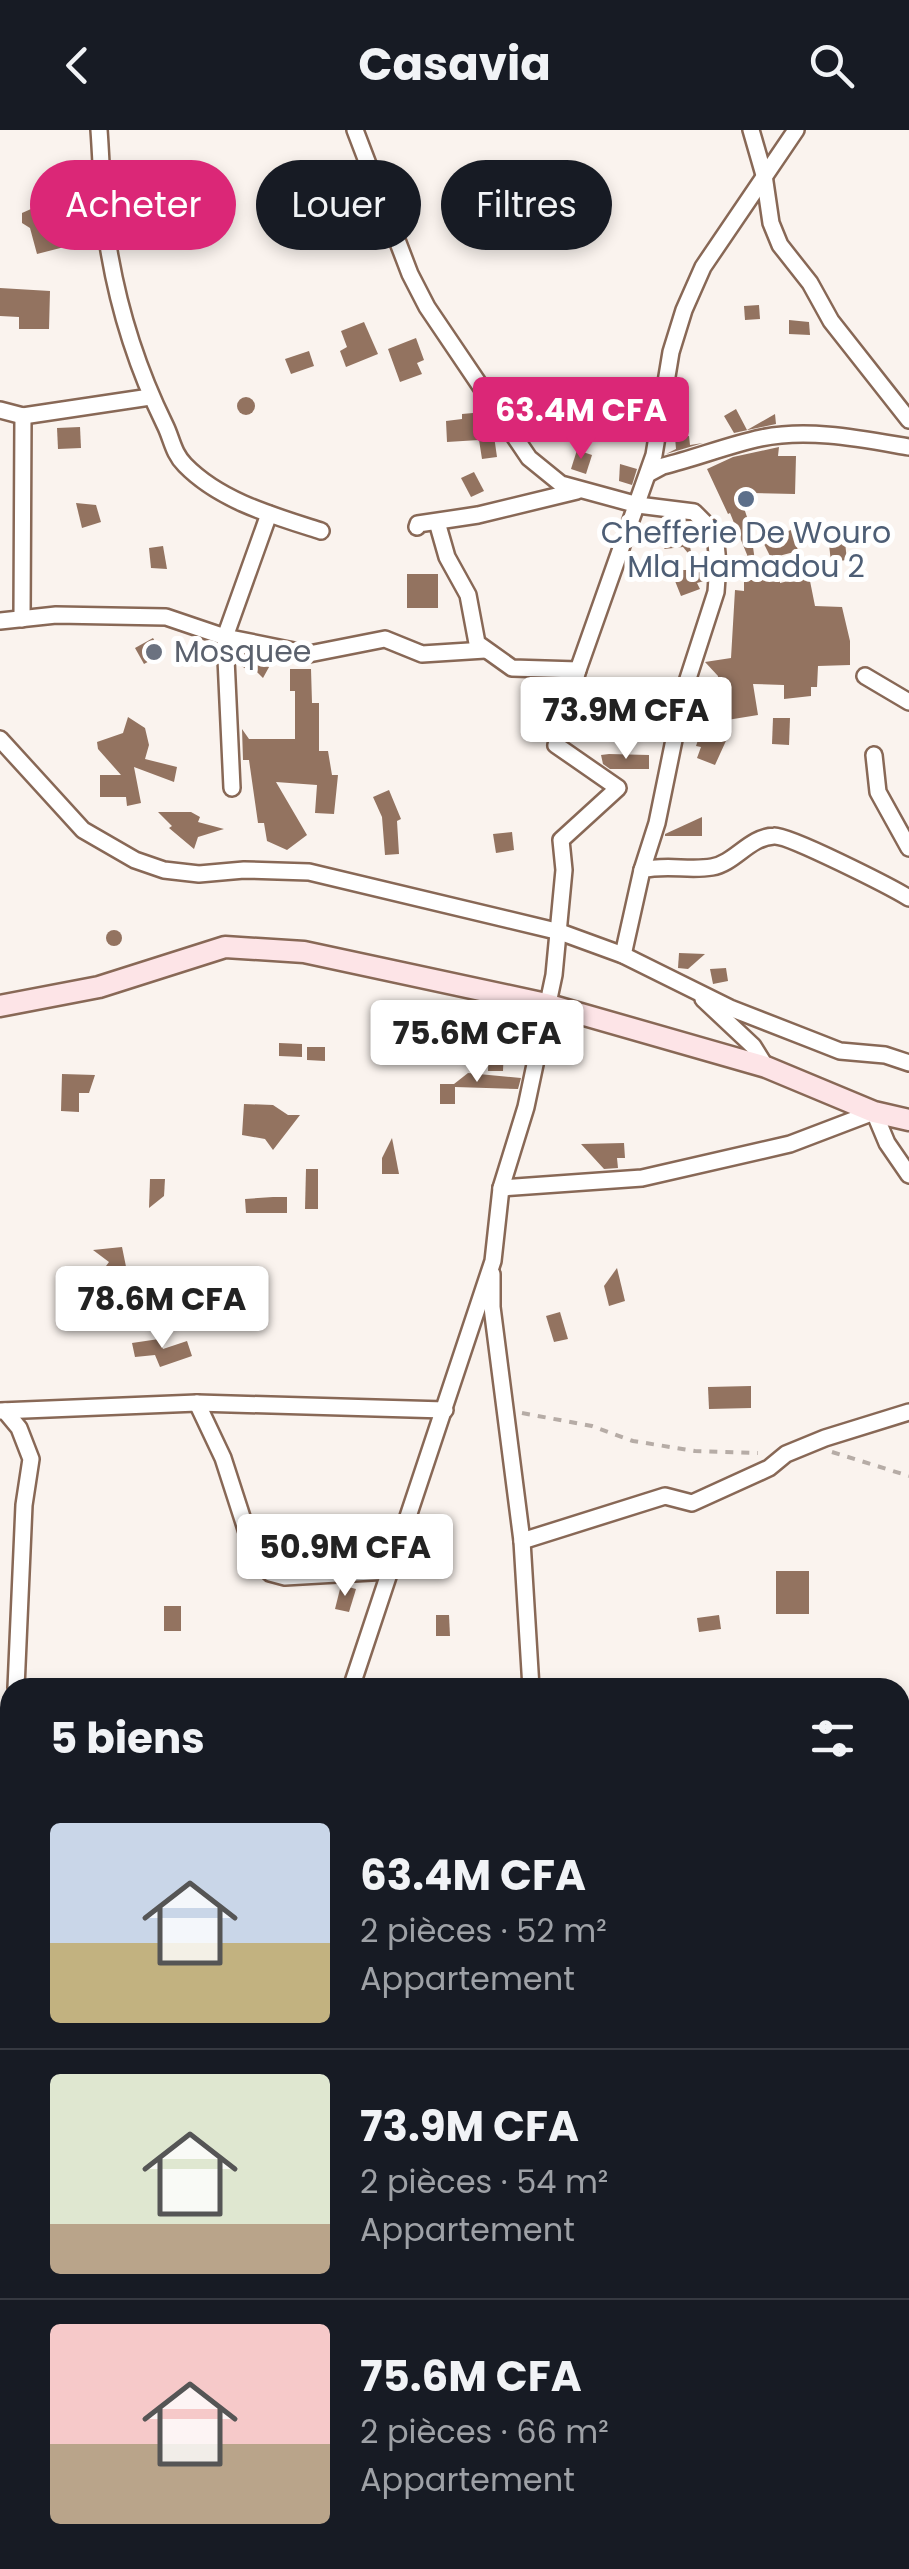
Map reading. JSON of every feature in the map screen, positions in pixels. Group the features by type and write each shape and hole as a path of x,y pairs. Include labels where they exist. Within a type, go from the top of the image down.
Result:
{"main road":[{"path":"2,1007 99,987 225,947 304,952 546,1004 766,1067 874,1112 909,1120"}],"street":[{"path":"99,130 108,251 150,397 183,463 208,486 269,514 320,531"},
{"path":"354,130 427,308 528,458 561,484 638,505 694,512 715,533 716,592 684,691 657,823 622,955"},
{"path":"751,130 764,175 771,223 780,245 810,283 830,321 909,420"},
{"path":"530,1678 522,1541 492,1308 493,1261 502,1188 526,1107 560,932 564,870 561,840 618,788 556,744 578,670 648,474 671,352 684,310 703,267 796,130"},
{"path":"0,410 23,416 150,397"},
{"path":"22,618 23,416"},
{"path":"648,474 663,466 764,437 846,437 909,447"},
{"path":"416,527 579,490"},
{"path":"232,788 226,637 269,514"},
{"path":"437,522 448,557 468,595 477,643 512,668 578,670"},
{"path":"0,621 56,615 166,618 226,637 308,654 385,640 422,654 484,650"},
{"path":"865,676 909,702"},
{"path":"0,739 83,830 135,860 164,870 198,874 244,870 309,872 560,932 622,955 730,1008 840,1051 884,1055 909,1064"},
{"path":"874,756 878,792 909,848"},
{"path":"642,870 656,866 716,866 755,840 778,835 909,898"},
{"path":"694,989 753,1046 766,1067"},
{"path":"502,1188 642,1178 790,1144 874,1112 886,1143 909,1175"},
{"path":"354,1678 493,1261"},
{"path":"3,1411 198,1403 445,1410"},
{"path":"198,1403 224,1458 254,1554 270,1573 285,1577 389,1571"},
{"path":"3,1411 20,1428 31,1459 24,1505 16,1678"},
{"path":"522,1541 666,1496 692,1504 769,1468 786,1454 909,1412"}],"path":[{"path":"508,1416 522,1413 592,1426 633,1441 695,1452 786,1454"},
{"path":"823,1450 909,1476"}],"building":[{"path":"30,209 30,228 22,223 22,213"},
{"path":"0,288 50,291 49,329 19,329 19,317 0,316"},
{"path":"759,305 760,319 745,320 744,306"},
{"path":"789,320 809,322 810,335 789,334"},
{"path":"364,322 378,354 346,367 340,351 347,347 341,331"},
{"path":"416,338 424,360 417,363 422,374 400,382 388,349"},
{"path":"309,351 314,366 291,374 285,359"},
{"path":"246,397 255,406 246,415 237,406"},
{"path":"736,409 747,430 775,414 776,424 734,433 724,416"},
{"path":"484,412 487,436 494,436 497,457 482,459 479,440 447,442 446,421 462,419 462,414"},
{"path":"80,427 81,448 58,449 57,428"},
{"path":"689,436 690,445 703,443 666,454 676,449 675,437"},
{"path":"779,447 778,456 796,456 795,494 752,493 756,503 744,508 755,561 750,562 707,469 733,457"},
{"path":"577,450 592,455 586,474 571,469"},
{"path":"620,464 637,469 632,485 619,481"},
{"path":"474,472 484,491 471,497 461,478"},
{"path":"76,503 96,505 101,522 82,528"},
{"path":"686,522 692,558 683,547 664,549 673,537 665,527"},
{"path":"793,529 798,551 771,558 763,542"},
{"path":"844,534 847,560 831,562 828,536"},
{"path":"163,546 167,569 151,568 149,548"},
{"path":"780,569 780,583 809,576 815,606 842,607 850,641 850,665 818,666 817,687 811,687 811,696 784,699 784,685 753,684 758,715 721,721 730,732 715,765 697,758 699,737 691,730 695,719 693,705 715,714 718,676 705,662 731,658 735,590 744,591 744,570"},
{"path":"678,570 700,570 704,581 697,583 700,589 681,596 675,581 680,579"},
{"path":"407,574 438,574 438,608 407,608"},
{"path":"153,638 162,654 144,664 135,648"},
{"path":"245,653 254,661 263,656 274,658 263,678 251,666 248,670 238,664 237,657"},
{"path":"290,669 311,669 312,703 319,703 319,751 328,751 332,775 338,775 334,814 315,813 317,785 276,782 307,835 287,850 267,841 264,823 258,823 249,760 243,760 242,729 249,739 295,739 295,691 290,691"},
{"path":"128,717 145,728 149,745 145,759 177,767 174,782 134,767 141,803 127,806 126,797 100,797 100,775 121,775 98,749 97,742 123,733"},
{"path":"773,718 790,718 789,745 772,744"},
{"path":"601,755 649,755 649,769 610,769 603,764"},
{"path":"389,790 401,819 397,821 399,854 385,855 382,817 373,797"},
{"path":"158,812 191,812 200,817 198,822 224,829 198,837 194,849 169,828 172,826"},
{"path":"702,817 702,836 665,836 665,834"},
{"path":"512,832 514,850 496,853 493,834"},
{"path":"114,930 122,938 114,946 106,938"},
{"path":"679,953 705,954 688,969 678,968"},
{"path":"726,968 728,981 713,984 710,969"},
{"path":"423,1017 445,1021 441,1044 421,1051"},
{"path":"279,1043 302,1044 302,1057 279,1056"},
{"path":"489,1043 504,1044 503,1071 488,1071"},
{"path":"307,1047 325,1047 325,1061 307,1060"},
{"path":"468,1073 521,1078 518,1089 455,1087 455,1104 440,1104 440,1084 454,1084"},
{"path":"62,1074 95,1075 89,1093 79,1093 79,1112 61,1111"},
{"path":"244,1104 273,1105 288,1115 300,1115 273,1150 265,1139 242,1135"},
{"path":"392,1138 399,1174 382,1174 382,1158"},
{"path":"624,1143 625,1158 617,1158 618,1168 604,1169 581,1144"},
{"path":"306,1169 318,1169 318,1209 305,1209"},
{"path":"150,1179 165,1179 164,1196 149,1208"},
{"path":"287,1197 287,1213 246,1213 245,1199"},
{"path":"122,1247 131,1291 113,1275 97,1278 109,1262 93,1250"},
{"path":"617,1268 625,1301 609,1306 604,1286"},
{"path":"242,1282 226,1313 212,1317 206,1291"},
{"path":"560,1312 568,1339 554,1342 546,1316"},
{"path":"159,1339 163,1349 187,1341 192,1356 160,1367 155,1355 135,1357 132,1343"},
{"path":"751,1386 751,1408 709,1409 708,1387"},
{"path":"776,1571 809,1571 809,1614 776,1614"},
{"path":"341,1585 356,1589 349,1612 335,1609"},
{"path":"164,1606 181,1606 181,1631 164,1631"},
{"path":"436,1615 449,1615 450,1636 436,1636"},
{"path":"719,1615 721,1629 699,1632 697,1618"}],"place":[{"name":"Chefferie De Wouro Mla Hamadou 2","path":"746,499"},
{"name":"Mosquee","path":"154,652"}]}
